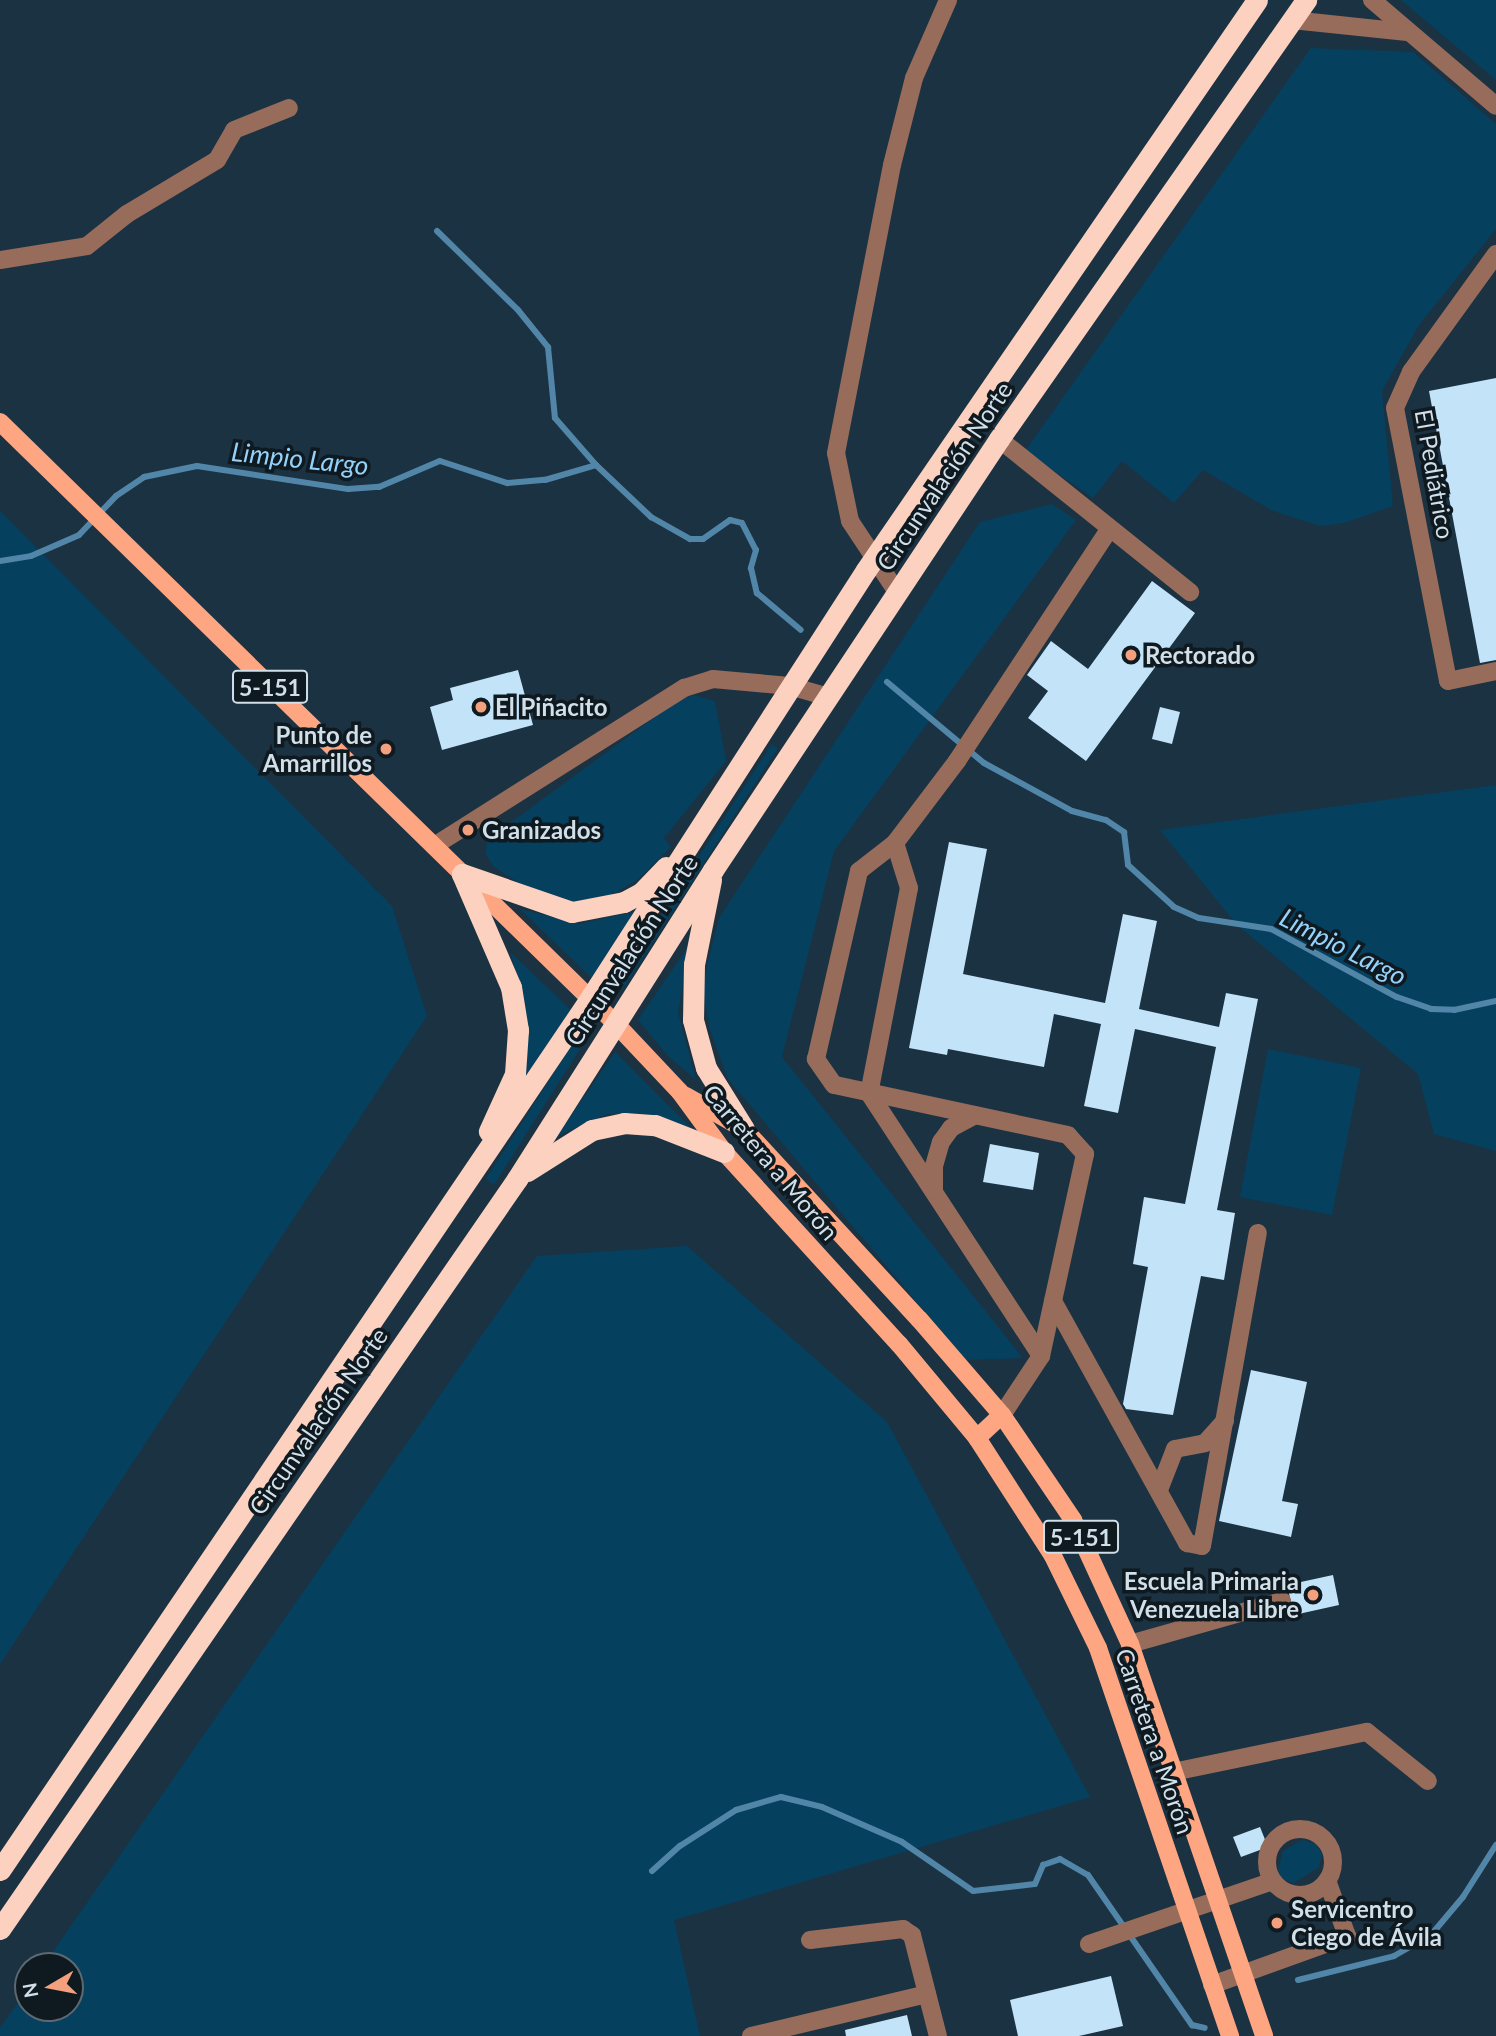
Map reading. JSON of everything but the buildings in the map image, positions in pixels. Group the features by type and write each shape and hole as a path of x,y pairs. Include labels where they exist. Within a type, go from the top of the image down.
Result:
{"highway":[{"name":"Circunvalación Norte","path":"0,1870 589,1000 702,830 790,686 873,560 1257,0"},
{"name":"Circunvalación Norte","path":"0,1929 517,1179 713,870 999,439 1306,0"},
{"path":"970,419 999,439"},
{"path":"462,874 572,912 605,908 641,893 702,830"},
{"path":"713,870 694,964 693,1020 706,1068 744,1129"},
{"path":"461,1192 516,1074 518,1030 511,987 462,874"},
{"path":"517,1179 593,1130 624,1123 655,1125 724,1152"}],"main road":[{"name":"5-151","path":"0,422 615,1023 680,1092"},
{"name":"Carretera a Morón","path":"680,1092 744,1129 1002,1415 1073,1520 1129,1644 1264,2036"},
{"name":"Carretera a Morón","path":"680,1092 724,1152 899,1344 977,1438 1053,1556 1098,1648 1230,2036"},
{"path":"977,1438 1002,1415"}],"street":[{"path":"897,593 873,560 845,508 838,440 892,165 914,78 948,0"},
{"path":"1372,0 1496,106"},
{"path":"1292,20 1408,32"},
{"path":"0,260 87,246 127,214 217,160 234,130 289,108"},
{"name":"El Pediátrico","path":"1496,254 1411,372 1395,408 1448,681 1496,671"},
{"path":"999,439 1189,592"},
{"path":"1002,1415 1041,1356 1085,1154 1068,1135 834,1085 816,1059 859,871 895,843 957,761 1109,530"},
{"path":"434,846 684,688 713,678 790,686 828,697"},
{"path":"895,843 909,888 869,1093 1041,1356"},
{"path":"934,1191 934,1166 941,1142 951,1128 975,1115"},
{"path":"1053,1301 1187,1543 1202,1546 1258,1233"},
{"path":"1159,1490 1175,1450 1205,1443 1225,1421"},
{"path":"1129,1644 1282,1601"},
{"path":"1173,1772 1367,1732 1428,1781"},
{"path":"1212,1985 1347,1936 1328,1881 1333,1859 1331,1848 1316,1832 1294,1829 1283,1832 1269,1849 1268,1871 1273,1881 1301,1895 1328,1881"},
{"path":"1089,1944 1273,1881"},
{"path":"810,1940 903,1929 912,1935 938,2036"},
{"path":"751,2036 927,1994"}],"shaded area":[{"path":"1401,0 1496,0 1496,80"},
{"path":"1311,48 1413,52 1496,124 1496,229 1419,325 1382,391 1393,506 1344,523 1320,526 1273,511 1203,470 1174,503 1122,461 1093,498 1025,451"},
{"path":"1052,504 1076,520 834,851 782,1057 1023,1358 966,1360 728,1079 710,1030 702,985 719,918 980,522"},
{"path":"0,511 392,906 427,1016 0,1664"},
{"path":"693,695 715,701 726,761 664,838 671,847 637,880 610,896 575,904 525,887 493,866 485,853 488,839 674,703"},
{"path":"772,744 778,748 623,989 616,984"},
{"path":"1496,785 1496,1151 1434,1134 1418,1074 1236,924 1160,830"},
{"path":"520,909 579,924 642,910 592,978"},
{"path":"690,944 678,1013 696,1080 668,1056 638,1020"},
{"path":"510,952 573,1012 517,1095 527,1031 524,998"},
{"path":"573,1043 580,1049 494,1185 486,1179"},
{"path":"1268,1049 1361,1068 1332,1215 1240,1197"},
{"path":"615,1052 692,1129 628,1114 607,1114 557,1136"},
{"path":"687,1246 887,1422 1090,1797 674,1920 700,2036 0,2036 0,2028 14,2008 14,2022 84,2022 84,1952 53,1952 537,1256"},
{"path":"1302,1840 1316,1844 1322,1854 1319,1867 1294,1883 1284,1880 1277,1874 1283,1851"}],"waterway":[{"path":"437,231 518,310 548,347 555,418 596,465"},
{"name":"Limpio Largo","path":"0,561 31,556 79,535 116,496 144,477 197,466 348,489 379,487 440,461 507,483 545,480 596,465 651,517 690,539 703,539 730,520 742,523 756,550 751,568 757,593 801,630"},
{"name":"Limpio Largo","path":"887,682 984,763 1072,811 1106,820 1124,832 1128,865 1174,907 1199,918 1271,929 1397,997 1431,1009 1454,1010 1496,1001"},
{"path":"652,1871 680,1846 736,1810 781,1797 822,1807 902,1842 973,1891 1035,1884 1043,1865 1060,1859 1088,1875 1192,2025 1205,2028"},
{"path":"1298,1980 1394,1956 1431,1935 1463,1897 1496,1845"}],"place":[{"name":"Rectorado","path":"1131,655"},
{"name":"El Piñacito","path":"481,707"},
{"name":"Punto de Amarrillos","path":"386,749"},
{"name":"Granizados","path":"468,830"},
{"name":"Escuela Primaria Venezuela Libre","path":"1313,1595"},
{"name":"Servicentro Ciego de Ávila","path":"1277,1923"}]}
